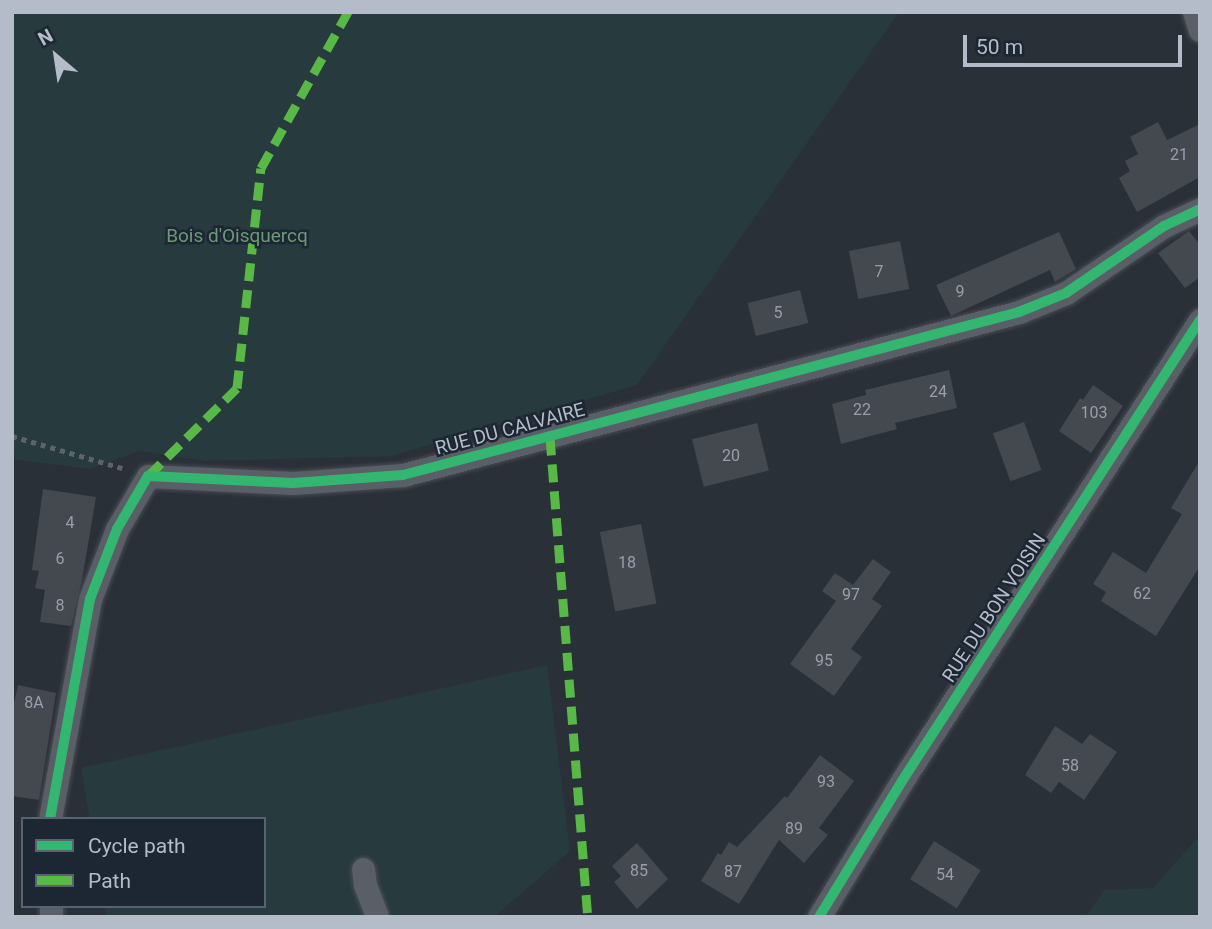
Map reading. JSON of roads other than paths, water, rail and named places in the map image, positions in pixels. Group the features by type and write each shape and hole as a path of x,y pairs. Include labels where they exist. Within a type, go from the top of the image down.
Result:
{"street":[{"path":"1194,12 1200,30"},
{"name":"RUE DU CALVAIRE","path":"50,817 90,599 117,529 148,476 293,483 403,475 1019,312 1066,293 1164,226 1200,209"},
{"name":"RUE DU BON VOISIN","path":"819,917 902,781 1200,320"},
{"path":"363,869 365,885 377,917"}],"park label":[{"name":"Bois d'Oisquercq","path":"237,236"}]}
